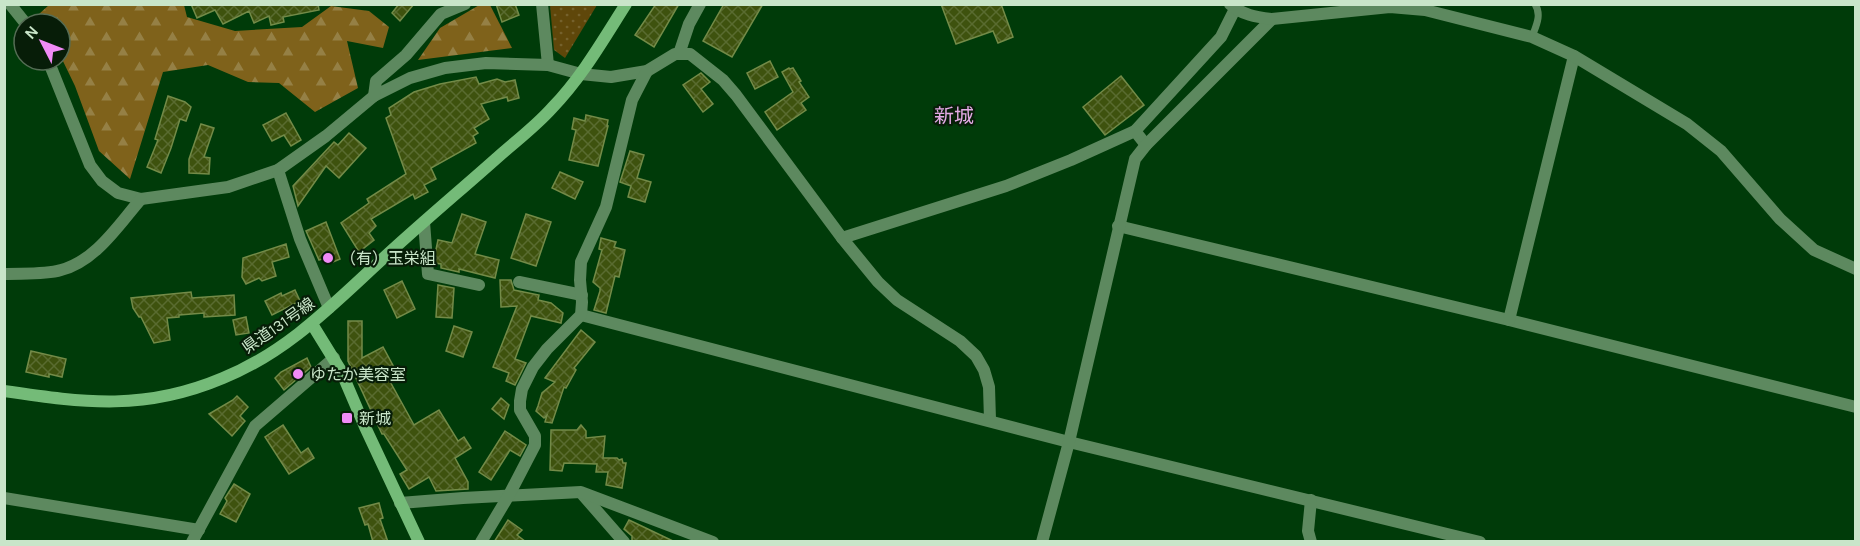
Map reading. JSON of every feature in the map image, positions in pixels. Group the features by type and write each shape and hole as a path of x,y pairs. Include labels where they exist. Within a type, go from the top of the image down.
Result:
{"main road":[{"name":"県道131号線","path":"4,391 91,402 153,399 190,390 224,378 257,362 312,324 552,108 581,74 626,4"},
{"path":"312,324 334,358 419,542"}],"street":[{"path":"374,96 376,81 406,55 439,9 465,4"},
{"path":"542,4 548,65"},
{"path":"679,54 689,24 700,4"},
{"path":"842,238 1006,186 1135,131 1221,37 1233,7 1253,17 1272,19 1390,7 1425,10 1532,37 1574,56 1687,124 1721,151 1780,219 1814,250 1856,269"},
{"path":"1042,542 1069,442 1118,226 1136,159 1146,146 1272,19"},
{"path":"53,72 90,165 102,181 118,193 141,199 228,187 278,170 326,136 374,96 410,78 445,68 486,63 548,65 581,74 611,77 647,71 675,54 690,54 723,80 736,95 842,238 878,282 897,300 960,341 976,356 984,370 989,387 990,420"},
{"path":"1509,320 1574,56"},
{"path":"481,542 535,445 535,436 520,410 522,389 533,367 547,349 581,315 580,262 606,207 632,100 647,71"},
{"path":"1135,131 1146,146"},
{"path":"278,170 300,239 329,308"},
{"path":"4,274 60,270 78,263 101,245 141,199"},
{"path":"424,222 428,274 479,285"},
{"path":"1118,226 1509,320 1856,407"},
{"path":"519,282 582,295"},
{"path":"581,315 1069,442 1480,542"},
{"path":"192,542 255,426 334,358"},
{"path":"581,492 624,542"},
{"path":"400,503 581,492 713,542"},
{"path":"4,498 199,530"},
{"path":"1311,500 1308,531 1311,542"}],"lane":[{"path":"1532,37 1539,10 1535,4"}],"shaded area":[{"path":"550,5 597,5 565,58 554,50"}],"green space":[{"path":"481,4 490,5 512,48 418,60 440,28"},
{"path":"49,5 184,5 187,17 235,31 302,27 331,6 369,11 389,27 383,48 347,41 358,88 315,112 279,83 248,82 208,65 163,72 130,179 99,151 68,72 72,72 72,12 41,12"}],"building":[{"path":"191,4 318,4 319,10 283,17 284,22 271,25 269,16 254,23 249,11 223,24 215,10 197,18"},
{"path":"399,4 414,4 400,21 392,13"},
{"path":"496,4 515,4 519,15 502,22"},
{"path":"656,4 679,4 654,47 635,35"},
{"path":"724,4 763,4 732,57 703,41"},
{"path":"941,4 1001,4 1013,37 998,43 993,31 956,44"},
{"path":"770,61 778,77 755,89 747,73"},
{"path":"793,68 809,97 801,103 806,110 777,130 765,112 793,92 782,72"},
{"path":"701,73 710,82 701,89 713,104 703,112 683,85"},
{"path":"1121,76 1144,105 1105,135 1083,107"},
{"path":"476,77 479,84 497,79 505,82 515,80 519,98 508,101 507,97 481,104 489,119 474,128 478,133 473,136 476,143 431,168 436,179 424,185 428,192 415,199 413,194 371,219 376,226 369,233 374,240 359,252 341,223 369,203 367,199 406,174 386,118 391,115 389,108 414,92"},
{"path":"168,96 185,102 191,107 186,121 180,119 161,173 147,167 158,140 155,139"},
{"path":"286,113 301,140 291,146 284,135 272,141 263,125"},
{"path":"586,115 608,120 598,166 569,160 576,130 572,129 574,118 585,121"},
{"path":"201,124 214,128 204,157 210,158 209,174 189,173 189,159"},
{"path":"349,133 366,148 339,178 326,166 298,206 293,186 334,142 338,145"},
{"path":"630,151 644,155 637,178 651,182 645,202 628,197 631,186 620,182"},
{"path":"560,172 583,182 575,199 552,188"},
{"path":"462,214 486,222 475,254 499,260 495,278 459,269 459,272 441,268 441,264 435,263 438,240 452,243"},
{"path":"526,214 551,222 536,266 511,258"},
{"path":"326,222 340,259 328,264 325,258 319,260 306,231"},
{"path":"601,238 616,242 614,247 625,250 619,277 615,276 606,313 594,310 600,291 600,288 593,282 602,250 599,249"},
{"path":"286,244 289,257 272,262 276,276 262,281 259,278 246,284 242,277 243,258"},
{"path":"500,280 511,280 514,290 539,295 538,300 551,303 563,313 561,323 531,316 515,359 526,363 515,385 506,381 509,373 493,367 517,306 501,307"},
{"path":"402,281 415,309 397,318 384,290"},
{"path":"438,285 454,288 452,318 436,317"},
{"path":"295,290 300,301 272,315 265,301 281,293 282,296"},
{"path":"191,292 192,298 234,295 235,315 204,317 204,313 167,318 170,340 154,343 141,317 133,308 131,298"},
{"path":"246,317 249,333 236,335 233,320"},
{"path":"348,321 362,321 362,358 383,347 396,371 387,376 414,425 439,410 458,441 464,437 471,448 455,458 468,482 468,489 436,491 429,477 409,489 400,474 407,470 382,434 348,361"},
{"path":"454,326 472,332 463,357 446,351"},
{"path":"581,330 595,342 574,368 576,370 566,388 564,387 552,423 545,422 547,415 544,418 536,411 542,393 555,382 545,378"},
{"path":"31,351 66,359 62,377 26,372"},
{"path":"307,358 311,367 284,390 275,378 281,372"},
{"path":"237,396 248,407 240,416 245,421 232,436 209,414"},
{"path":"501,398 509,405 504,419 492,409"},
{"path":"283,425 301,453 308,448 314,458 289,474 265,437"},
{"path":"581,425 586,431 586,438 605,436 603,458 622,459 623,463 626,463 622,488 606,485 608,472 596,472 597,464 564,463 562,471 550,470 551,430 577,430"},
{"path":"505,431 526,445 520,456 510,450 491,480 479,472"},
{"path":"234,484 250,494 236,522 220,514 227,501 225,498"},
{"path":"379,503 383,518 380,519 388,542 373,542 368,524 365,525 359,508"},
{"path":"508,520 522,530 517,535 526,542 494,542"},
{"path":"629,520 675,542 632,542 632,536 624,529"}],"place":[{"name":"（有）玉栄組","path":"328,258"},
{"name":"ゆたか美容室","path":"298,374"},
{"name":"新城","path":"347,418"}],"district":[{"name":"新城","path":"954,116"}]}
